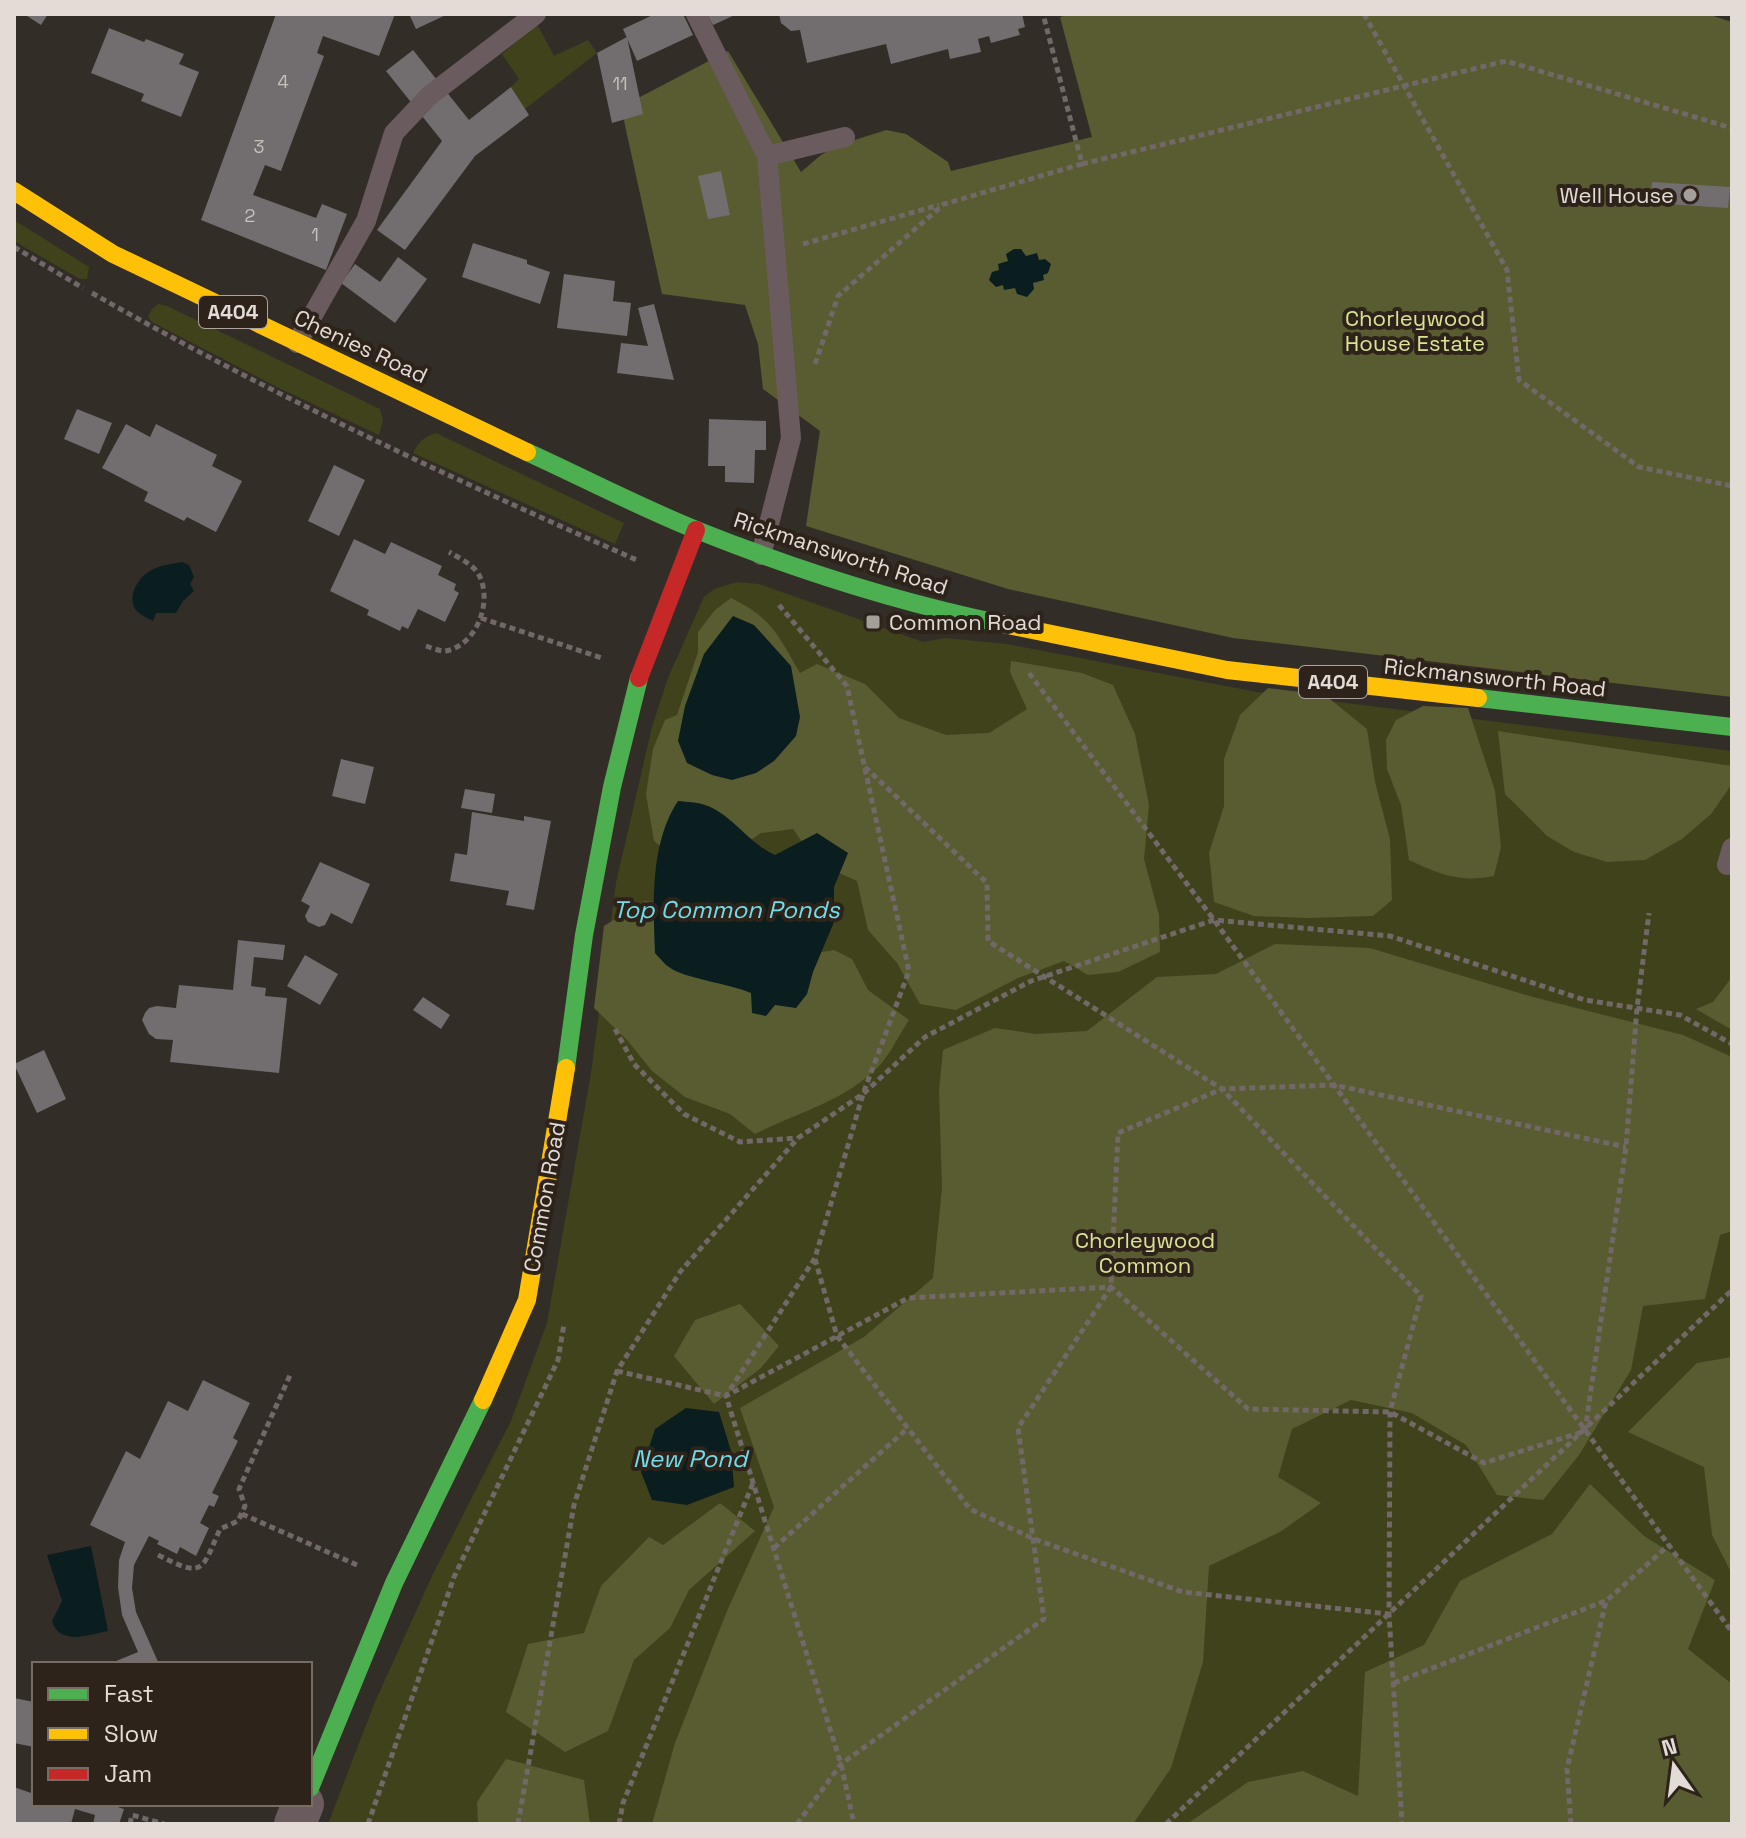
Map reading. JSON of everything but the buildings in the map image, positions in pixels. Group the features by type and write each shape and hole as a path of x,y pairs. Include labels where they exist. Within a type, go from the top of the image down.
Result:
{"main road":[{"name":"Chenies Road","path":"14,191 113,254 696,530"},
{"name":"Common Road","path":"312,1783 394,1583 503,1358 527,1300 567,1065 584,935 612,787 641,670 696,530"},
{"name":"Rickmansworth Road","path":"696,530 761,555 937,611 1227,670 1732,727"}],"lane":[{"path":"297,343 366,221 394,133 429,96 536,14"},
{"path":"696,14 767,156 791,438 761,555"},
{"path":"767,156 845,137"}],"path":[{"path":"1043,14 1082,164"},
{"path":"1364,14 1507,270 1519,380 1639,467 1732,486"},
{"path":"775,251 1082,164 1506,61 1732,128"},
{"path":"814,367 838,296 944,204"},
{"path":"14,247 275,393 509,503 677,577"},
{"path":"426,646 443,651 458,646 477,627 481,618 483,587 478,573 449,552"},
{"path":"726,1396 815,1258 863,1094 909,971 847,686 777,603"},
{"path":"481,618 641,670"},
{"path":"993,624 1214,920 1732,1632"},
{"path":"865,767 987,883 988,941 1222,1089 1421,1296 1390,1412 1389,1614 1402,1824"},
{"path":"1585,1431 1626,1147 1637,1008 1649,913"},
{"path":"518,1824 574,1505 617,1371 680,1272 798,1138 863,1094 925,1037 1045,976 1214,920 1390,936 1585,1000 1680,1015 1732,1044"},
{"path":"611,1021 634,1064 684,1114 740,1142 798,1138"},
{"path":"797,1824 841,1764 1044,1619 1018,1428 1111,1287 1118,1133 1222,1089 1334,1085 1626,1147"},
{"path":"815,1258 837,1336 970,1509 1034,1539 1183,1592 1389,1614"},
{"path":"617,1371 726,1396 908,1298 1111,1287 1248,1409 1390,1412 1484,1463 1585,1431"},
{"path":"1166,1824 1732,1290"},
{"path":"158,1555 186,1569 196,1569 204,1565 220,1529 238,1521 245,1506 239,1489 291,1373"},
{"path":"726,1396 841,1764 854,1824"},
{"path":"774,1548 908,1428"},
{"path":"619,1824 623,1803 753,1483"},
{"path":"242,1514 394,1583"},
{"path":"1394,1683 1606,1601 1669,1545"},
{"path":"1571,1824 1567,1769 1606,1601"},
{"path":"130,1824 132,1815 164,1824"}],"green space":[{"name":"Chorleywood House Estate","path":"1071,14 1707,14 1732,22 1732,697 1233,638 1008,589 806,526 820,431 763,389 758,344 745,305 662,294 621,107 728,51 801,172 836,146 886,130 906,134 948,162 951,171 1092,137 1060,17"},
{"path":"537,24 554,56 588,40 597,53 525,109 511,87 519,79 502,54"},
{"path":"14,220 89,267 87,279 80,279 14,241"},
{"path":"158,304 380,409 383,420 379,435 279,388 152,322 148,317"},
{"path":"436,433 624,523 615,544 413,453 422,440"},
{"name":"Chorleywood Common","path":"737,582 759,584 923,642 945,638 1007,644 1257,692 1732,751 1732,1824 328,1824 375,1702 433,1574 511,1421 547,1323 591,1073 616,883 652,727 668,678 704,597 714,589"},
{"path":"731,598 765,620 800,673 817,664 865,684 899,718 946,735 989,733 1027,709 1010,672 1011,661 1082,673 1113,685 1135,734 1149,805 1144,859 1159,915 1160,952 1118,972 1088,975 1064,961 1018,978 956,1010 920,1004 897,963 868,930 857,881 817,863 793,829 761,833 719,862 688,867 654,841 646,794 653,749 665,720 677,715 698,652 698,632 715,610"},
{"path":"1268,688 1325,695 1367,729 1375,782 1390,839 1392,900 1373,916 1254,916 1214,902 1209,853 1224,806 1224,759 1240,715"},
{"path":"1423,706 1468,708 1495,791 1501,847 1494,876 1450,876 1409,860 1401,805 1387,769 1386,740 1396,720"},
{"path":"1498,731 1732,766 1732,784 1711,814 1682,839 1645,860 1607,862 1574,852 1547,836 1505,794"},
{"path":"644,901 685,904 788,958 834,950 852,959 868,990 909,1020 883,1061 866,1078 836,1097 755,1134 730,1114 685,1097 652,1071 628,1041 594,1008 604,926"},
{"path":"1275,944 1370,948 1533,997 1683,1035 1732,1057 1732,1231 1720,1235 1705,1299 1643,1306 1631,1370 1579,1455 1543,1500 1497,1495 1466,1445 1412,1413 1351,1400 1292,1429 1278,1477 1321,1503 1280,1532 1209,1566 1203,1662 1171,1768 1133,1824 652,1824 675,1743 727,1611 774,1507 740,1408 864,1337 933,1278 942,1188 939,1090 943,1050 995,1028 1036,1034 1087,1031 1157,977 1216,974"},
{"path":"1732,977 1732,1030 1696,1009 1713,1002"},
{"path":"740,1304 779,1346 761,1368 714,1404 674,1356 695,1320"},
{"path":"1732,1357 1732,1574 1712,1535 1704,1467 1628,1432 1697,1363"},
{"path":"1590,1484 1644,1536 1715,1580 1688,1649 1732,1684 1732,1824 1187,1824 1248,1782 1303,1771 1358,1796 1365,1672 1424,1645 1460,1581 1552,1534"},
{"path":"720,1503 755,1531 689,1590 670,1628 634,1660 608,1731 565,1752 506,1712 528,1644 584,1633 601,1586 649,1537 663,1545"},
{"path":"506,1759 584,1780 590,1824 478,1824 477,1802"}],"water":[{"path":"1021,249 1026,256 1037,253 1039,260 1045,259 1051,264 1048,273 1043,275 1044,280 1033,283 1034,289 1027,297 1017,294 1015,288 1004,290 1003,285 996,287 989,280 992,272 999,270 998,264 1008,261 1006,254"},
{"path":"182,562 189,565 194,577 190,584 194,591 176,613 156,613 153,621 138,612 133,604 133,595 142,577 158,567"},
{"path":"733,616 754,625 791,666 800,717 796,736 774,761 756,773 732,780 687,763 678,741 685,706 704,654"},
{"name":"Top Common Ponds","path":"678,801 699,803 715,809 775,855 817,833 848,853 834,887 834,922 807,994 796,1008 775,1005 766,1016 752,1013 751,993 676,971 655,953 655,874 662,836"},
{"name":"New Pond","path":"686,1408 719,1412 731,1451 734,1487 687,1505 652,1500 641,1472 655,1429"},
{"path":"91,1546 108,1631 76,1637 61,1634 52,1621 62,1601 47,1555"}],"traffic: fast":[{"path":"527,452 677,522 773,559 887,596 1003,624"},
{"path":"566,1068 584,935 612,787 639,678"},
{"path":"1478,698 1732,727"},
{"path":"312,1783 394,1583 483,1400"}],"traffic: slow":[{"path":"14,191 113,254 527,452"},
{"path":"1003,624 1227,670 1478,698"},
{"path":"483,1400 527,1300 566,1068"}],"traffic: jam":[{"path":"639,678 696,530"}],"place":[{"name":"Well House","path":"1690,195"},
{"name":"Common Road","path":"873,622"}]}
